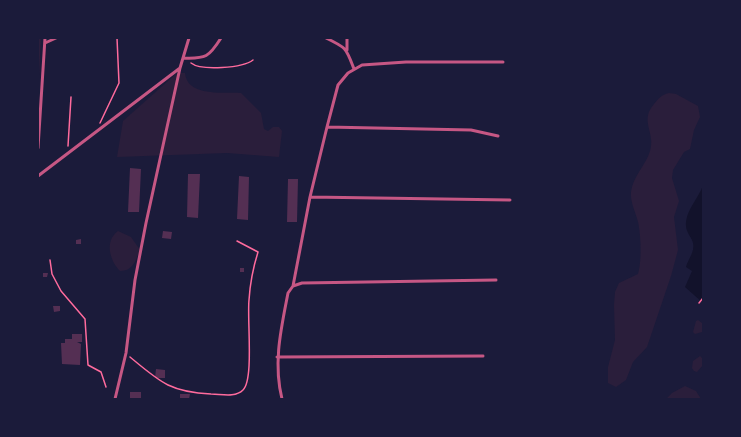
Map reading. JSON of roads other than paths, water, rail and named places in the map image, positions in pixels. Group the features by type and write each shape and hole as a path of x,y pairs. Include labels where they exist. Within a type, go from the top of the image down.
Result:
{"street":[{"path":"38,148 45,38"},
{"path":"45,43 56,38"},
{"path":"115,399 126,353 135,280 180,68 189,38"},
{"path":"183,58 207,56 211,54 221,38"},
{"path":"326,38 342,45 347,50"},
{"path":"347,38 347,50 354,69"},
{"path":"282,399 278,384 277,357 288,293 293,286 310,197 338,85 348,73 362,65 406,62 503,62"},
{"path":"38,176 180,68"},
{"path":"327,127 471,130 498,136"},
{"path":"310,197 510,200"},
{"path":"293,286 302,283 496,280"},
{"path":"277,357 483,356"}]}
